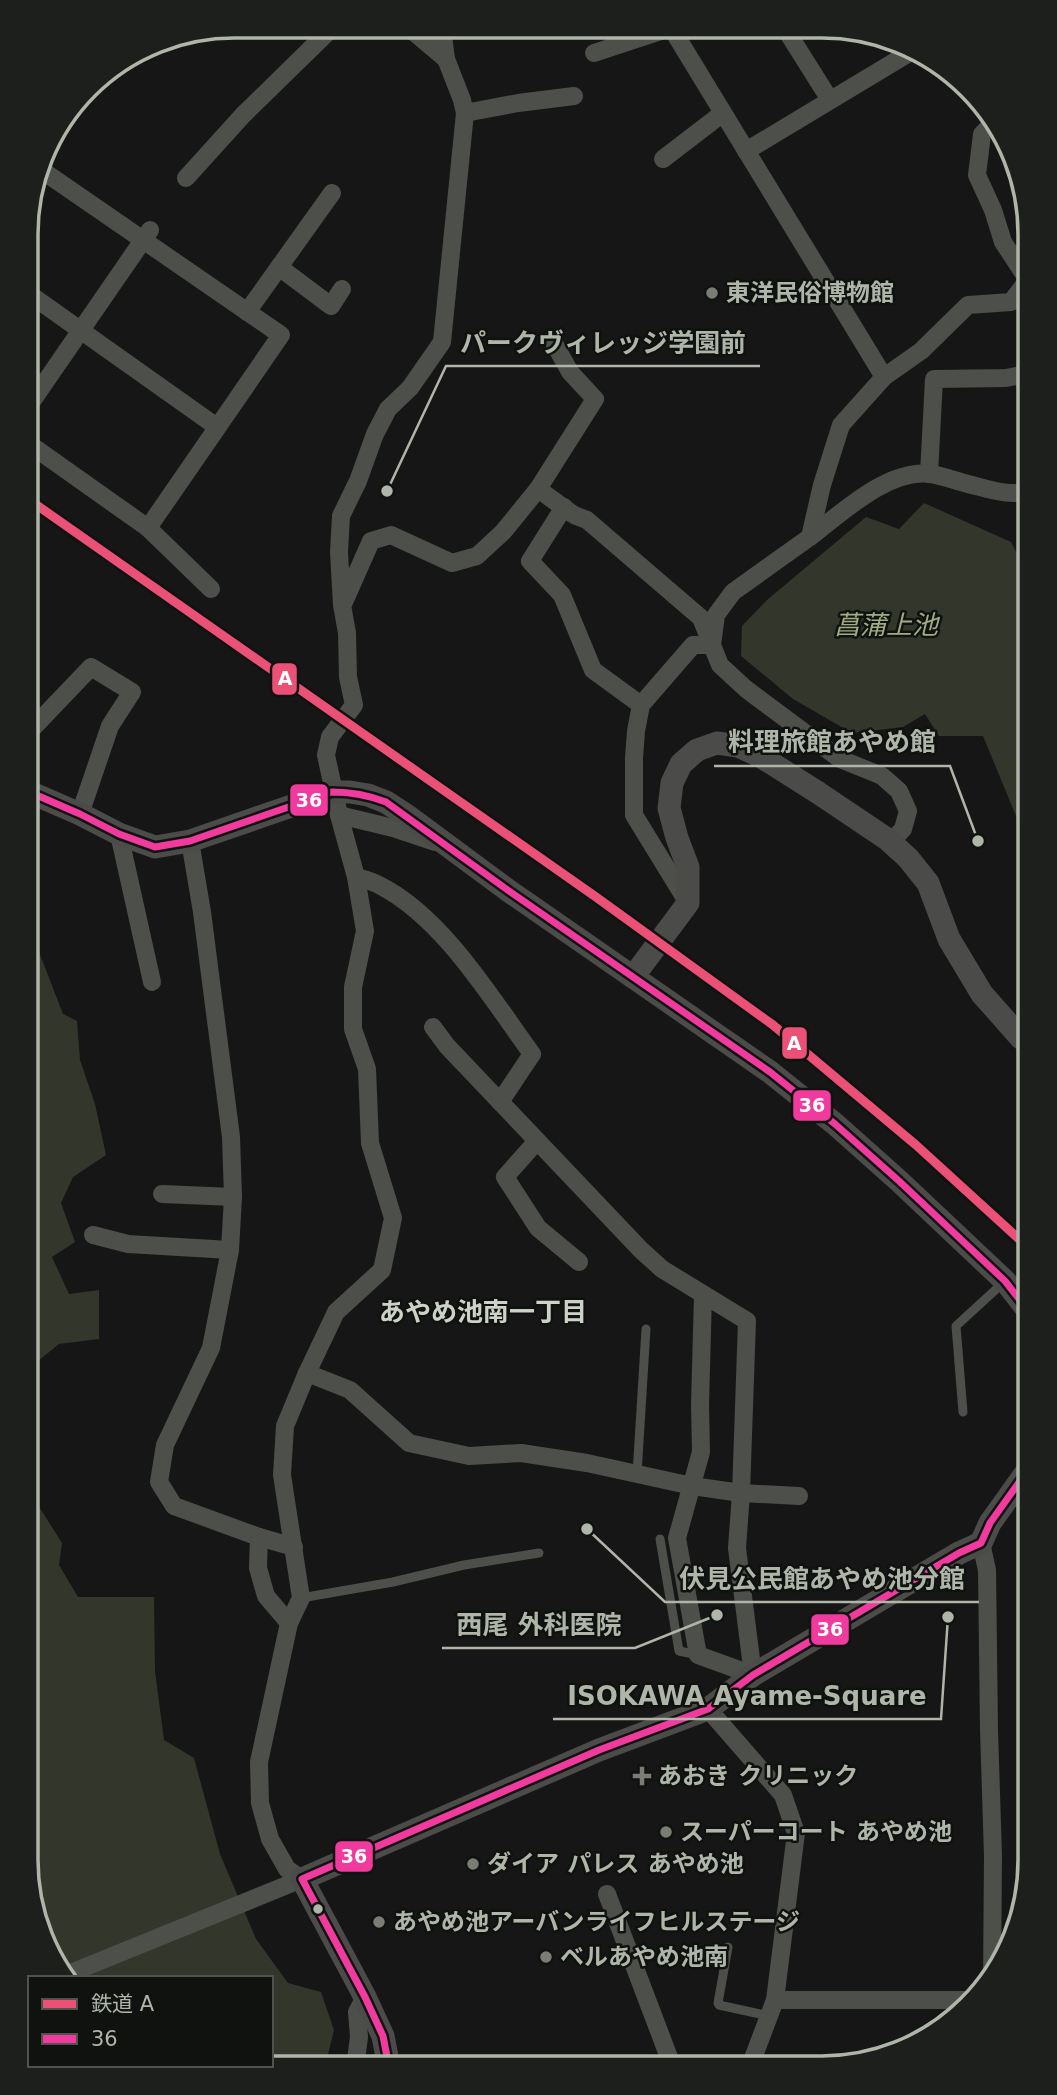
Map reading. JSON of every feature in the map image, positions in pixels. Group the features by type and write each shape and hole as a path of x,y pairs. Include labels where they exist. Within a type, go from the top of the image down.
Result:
{"street":[{"path":"186,178 247,111 322,38"},
{"path":"421,38 446,59"},
{"path":"387,2056 383,2036 365,1997 302,1879 286,1869 270,1839 260,1802 259,1762 289,1623 301,1598 282,1475 285,1426 336,1312 382,1270 393,1218 370,1143 367,1069 353,1029 353,987 365,931 356,877 326,755 330,737 354,705 348,677 347,633 342,605 339,552 341,516 358,481 375,434 388,410 410,388 442,342 465,113 446,59 443,38"},
{"path":"594,53 640,38"},
{"path":"677,38 884,377"},
{"path":"791,38 830,100"},
{"path":"746,151 903,56"},
{"path":"465,113 574,96"},
{"path":"663,159 723,113"},
{"path":"987,129 982,134 977,175 993,210 1003,242 1018,265"},
{"path":"48,174 147,235 281,335 148,528"},
{"path":"247,312 332,193"},
{"path":"39,391 147,235"},
{"path":"279,267 331,306 342,289"},
{"path":"810,537 822,485 841,425 884,377 921,351 968,305 1012,302 1018,294"},
{"path":"39,301 218,427"},
{"path":"342,605 372,541 391,535 452,563 477,556 503,532 538,489 595,400 570,372 555,345"},
{"path":"929,474 934,379 1018,376"},
{"path":"39,451 148,528 212,589"},
{"path":"712,645 716,615 733,592 874,489 898,478 929,474 998,492 1018,494"},
{"path":"538,489 586,520 701,618 720,665 746,689 840,760 881,776 899,791 908,811 903,829 891,842"},
{"path":"564,507 530,561 562,595 593,670 641,705"},
{"path":"684,909 634,816 636,731 641,705 693,645 712,645"},
{"path":"39,722 91,667 132,692 110,726 80,814"},
{"path":"633,977 684,909 688,867 669,808 672,783 681,764 696,750 717,743 738,746 760,756 817,792 891,842 908,858 928,883 949,939 982,994 1018,1035"},
{"path":"39,796 119,834 155,847 190,841 332,792 368,795 386,802 770,1072 835,1124 899,1181 1005,1281 1018,1298"},
{"path":"338,811 445,846"},
{"path":"119,834 152,982"},
{"path":"190,841 202,912 231,1137 233,1197 230,1250 211,1348 165,1445 159,1482 174,1506 295,1547"},
{"path":"356,877 381,886 424,917 462,958 532,1054 500,1102"},
{"path":"433,1027 447,1046 641,1250 663,1269 747,1321 737,1548 753,1675"},
{"path":"537,1141 505,1177 538,1228 579,1262"},
{"path":"162,1194 233,1197"},
{"path":"93,1235 128,1244 230,1250"},
{"path":"703,1295 701,1452 677,1538 698,1655 753,1675"},
{"path":"307,1373 350,1390 408,1443 469,1457 521,1453 587,1463 692,1486 741,1493 799,1496"},
{"path":"992,1958 988,1570 981,1544 990,1523 1018,1484"},
{"path":"259,1537 258,1568 266,1596 289,1623"},
{"path":"73,1971 242,1905 599,1750 709,1709 753,1675 958,1553 981,1544"},
{"path":"709,1709 783,1795 796,1833 772,2008 754,2056"},
{"path":"607,1894 668,2056"},
{"path":"356,2056 359,2037 357,2012 365,1997"},
{"path":"772,2008 959,2001"}],"lane":[{"path":"963,1412 956,1326 1005,1281"},
{"path":"637,1474 646,1329"},
{"path":"660,1539 680,1651 698,1655"},
{"path":"301,1598 393,1583 464,1565 538,1553"},
{"path":"728,1947 719,2005 772,2008"}],"water":[{"name":"菖蒲上池","path":"924,503 1011,542 1018,556 1018,821 983,736 939,736 925,714 903,727 852,733 793,699 741,656 742,626 767,600 866,517 899,529"},
{"path":"39,951 63,1014 77,1021 80,1060 95,1104 106,1155 73,1177 61,1203 75,1242 52,1257 69,1294 99,1290 99,1339 59,1344 38,1361"},
{"path":"38,1506 62,1543 59,1565 78,1597 154,1597 155,1671 164,1740 194,1758 220,1854 256,1939 288,1983 321,1992 334,2030 328,2056 273,2056 273,1976 77,1976 59,1947 45,1911 38,1860"}],"rail line":[{"name":"A","path":"39,507 596,897 773,1025 916,1145 1018,1238"}],"transit line":[{"name":"36","path":"39,796 119,834 155,847 190,841 332,792 360,794 386,802 770,1072 835,1124 899,1181 1005,1281 1018,1298"},
{"name":"36","path":"387,2056 383,2036 365,1997 302,1879 599,1750 708,1709 753,1675 959,1553 981,1543 990,1523 1018,1484"}],"place":[{"name":"東洋民俗博物館","path":"712,293"},
{"name":"パークヴィレッジ学園前","path":"387,491"},
{"name":"料理旅館あやめ館","path":"978,841"},
{"name":"伏見公民館あやめ池分館","path":"587,1529"},
{"name":"西尾 外科医院","path":"717,1615"},
{"name":"ISOKAWA Ayame-Square","path":"948,1617"},
{"name":"あおき クリニック","path":"642,1776"},
{"name":"スーパーコート あやめ池","path":"666,1832"},
{"name":"ダイア パレス あやめ池","path":"473,1864"},
{"name":"あやめ池アーバンライフヒルステージ","path":"379,1922"},
{"name":"ベルあやめ池南","path":"546,1957"}],"district":[{"name":"あやめ池南一丁目","path":"483,1312"}]}
